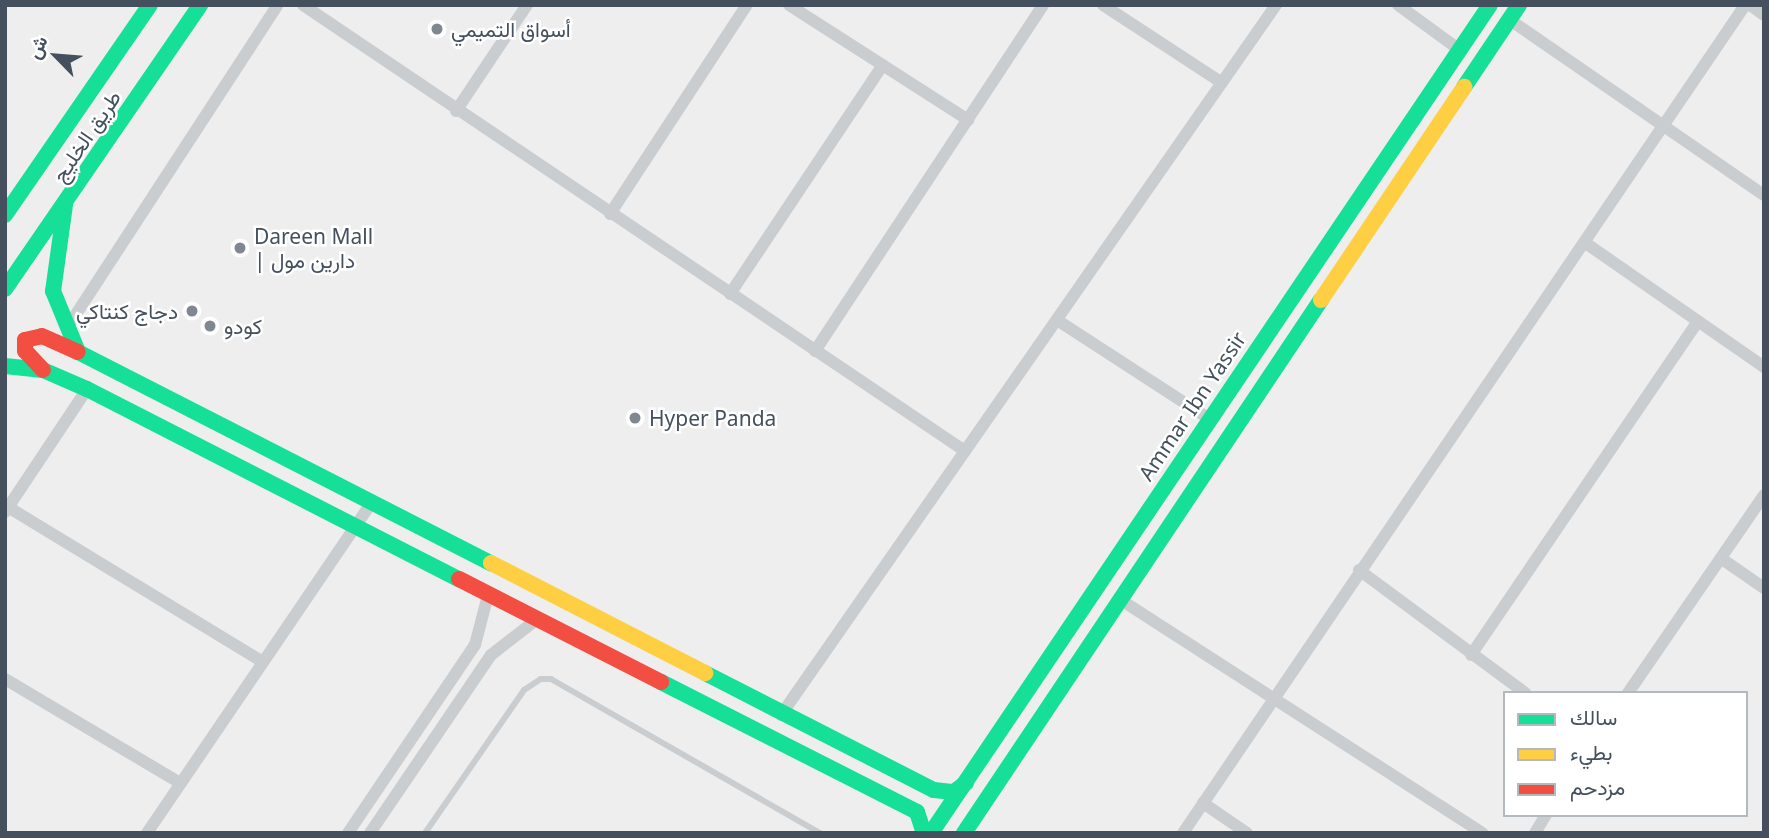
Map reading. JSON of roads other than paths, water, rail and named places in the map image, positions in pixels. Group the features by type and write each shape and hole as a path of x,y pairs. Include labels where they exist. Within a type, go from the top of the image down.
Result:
{"street":[{"name":"طريق الخليج","path":"5,215 28,187 150,5"},
{"name":"طريق الخليج","path":"5,289 200,5"},
{"path":"69,325 276,5"},
{"path":"303,5 965,451"},
{"path":"456,110 527,5"},
{"path":"610,214 747,5"},
{"path":"789,5 968,120"},
{"path":"815,351 1043,5"},
{"path":"1103,5 1222,83"},
{"path":"781,715 1276,5"},
{"path":"1398,5 1461,51"},
{"name":"Ammar Ibn Yassir","path":"931,833 1208,418 1490,5"},
{"path":"964,833 1519,5"},
{"path":"1183,833 1359,570 1587,244 1745,5"},
{"path":"1750,5 1764,15"},
{"path":"1510,20 1764,195"},
{"path":"730,294 883,65"},
{"path":"5,226 28,187"},
{"path":"65,205 53,291 78,352"},
{"path":"1587,244 1697,323 1764,367"},
{"path":"1057,320 1208,418"},
{"path":"1471,654 1697,323"},
{"path":"35,369 25,351 25,340 42,336 78,352 781,715 934,790 954,792 966,783"},
{"path":"5,366 35,369 87,389 917,812 924,833"},
{"path":"87,389 7,510 263,662"},
{"path":"1629,691 1764,495"},
{"path":"147,833 371,504"},
{"path":"1722,559 1764,588"},
{"path":"1359,570 1522,691"},
{"path":"348,833 475,645 488,595"},
{"path":"1121,600 1275,695 1482,833"},
{"path":"370,833 491,654 536,620"},
{"path":"5,679 180,783"},
{"path":"1203,803 1247,833"},
{"path":"1535,833 1545,817"}],"lane":[{"path":"5,376 35,369"},
{"path":"425,833 524,690 541,679 551,679 820,833"}],"place":[{"name":"أسواق التميمي","path":"437,29"},
{"name":"Dareen Mall | دارين مول","path":"240,248"},
{"name":"دجاج كنتاكي","path":"192,311"},
{"name":"كودو","path":"210,326"},
{"name":"Hyper Panda","path":"635,418"}]}
